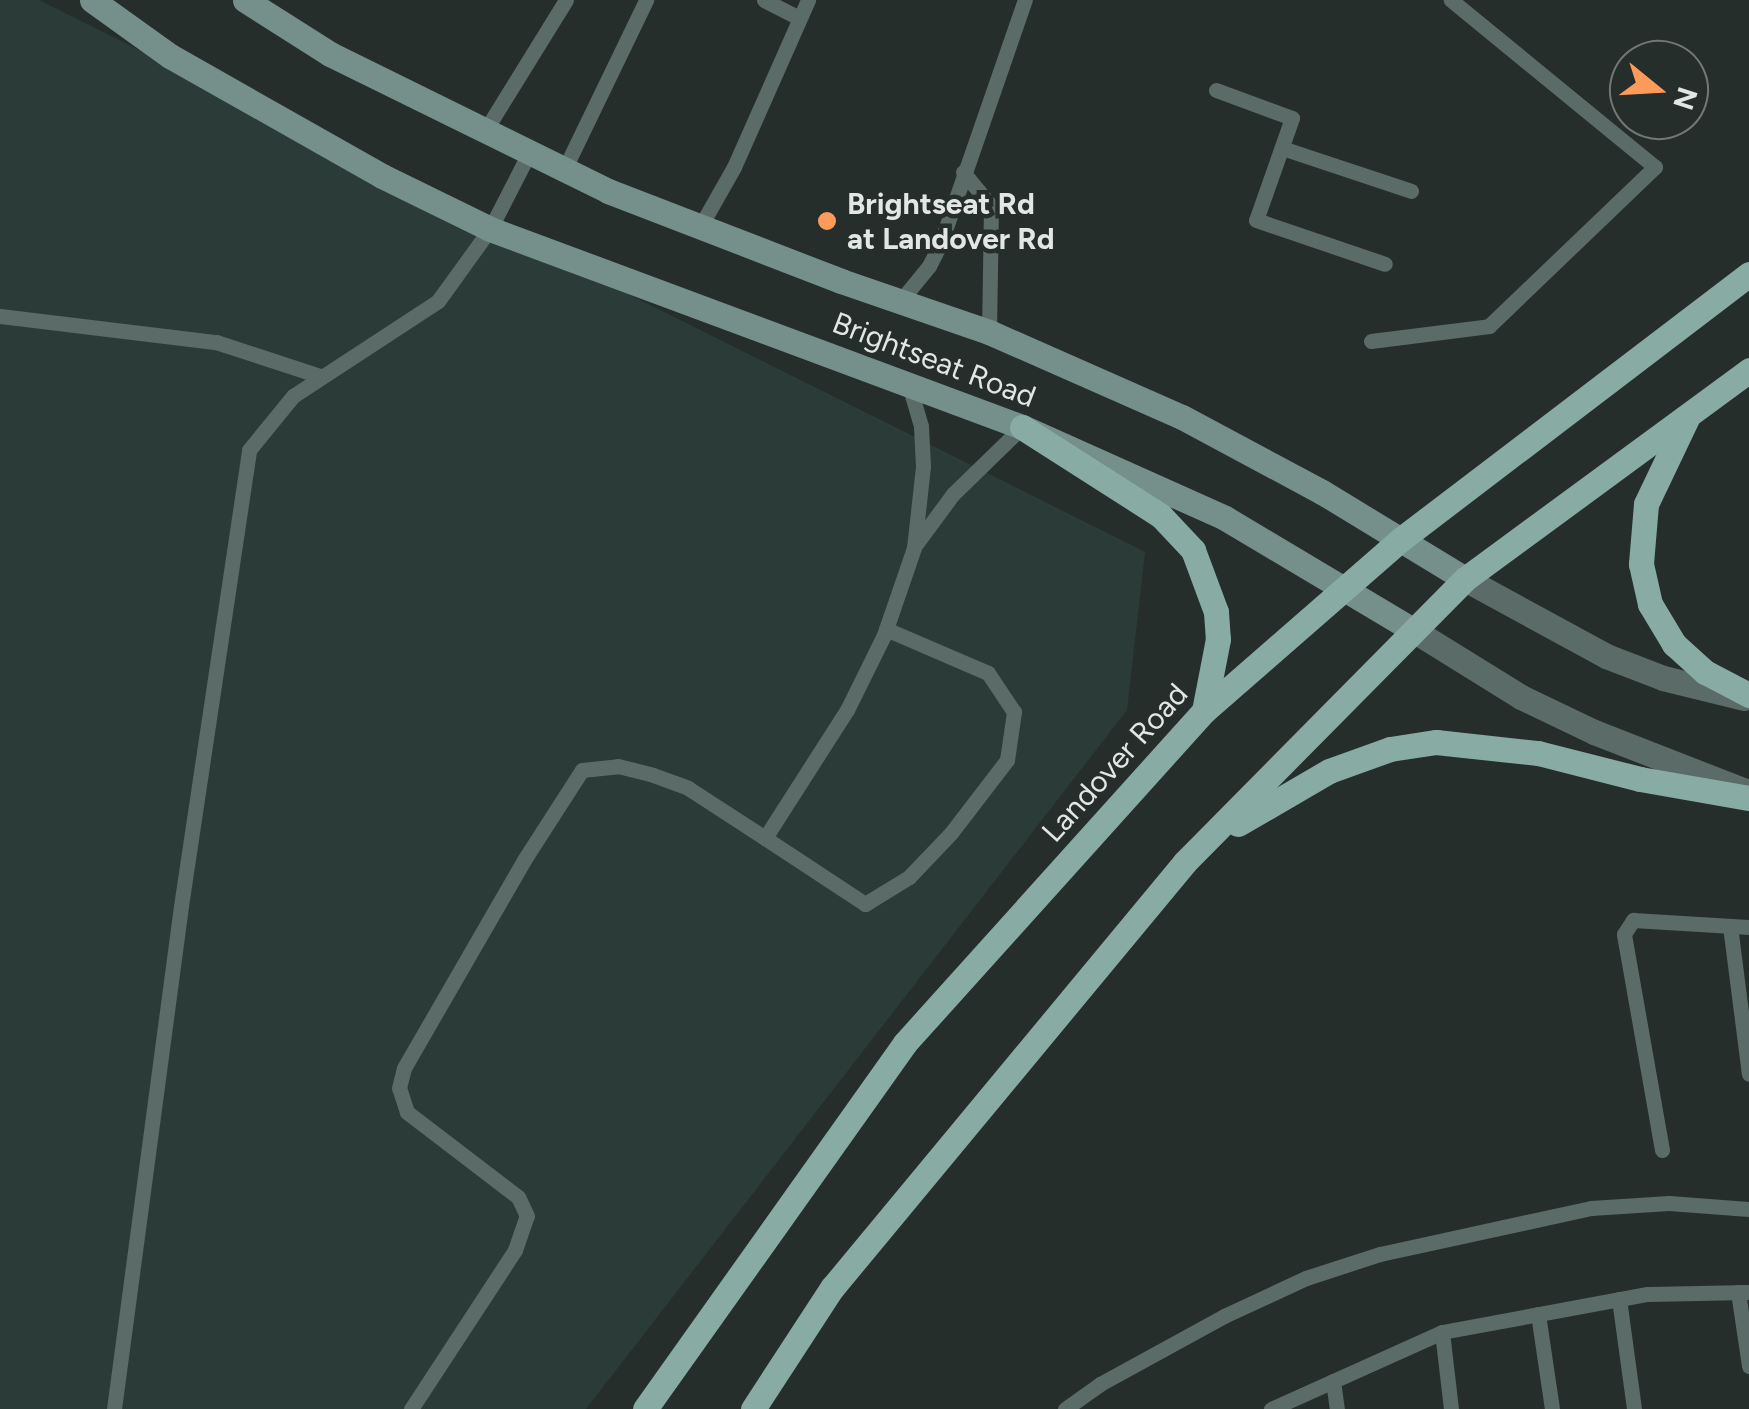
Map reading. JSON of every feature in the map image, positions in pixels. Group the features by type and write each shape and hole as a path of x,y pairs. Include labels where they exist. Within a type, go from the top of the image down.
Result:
{"main road":[{"name":"Brightseat Road","path":"92,0 170,56 382,176 490,229 1022,428 1225,518 1413,630"},
{"name":"Brightseat Road","path":"244,0 330,54 564,170 841,281 989,332 1182,417 1465,580"},
{"name":"Landover Road","path":"645,1409 905,1043 1204,711 1400,540 1749,274"},
{"path":"753,1409 832,1288 1185,862 1465,580 1749,370"},
{"path":"1689,414 1646,504 1641,564 1650,604 1674,644 1705,672 1749,697"},
{"path":"1022,428 1161,516 1193,550 1216,612 1218,639 1204,711"},
{"path":"1185,862 1264,806 1328,770 1390,750 1436,742 1538,753 1640,779 1749,795"}],"street":[{"name":"Brightseat Road","path":"1465,580 1606,656 1663,678 1749,697"},
{"name":"Brightseat Road","path":"1413,630 1521,697 1749,795"}],"lane":[{"path":"485,131 566,0"},
{"path":"564,170 646,0"},
{"path":"764,0 799,18"},
{"path":"700,227 734,166 808,0"},
{"path":"902,299 929,266 941,242 1025,0"},
{"path":"1372,341 1488,326 1655,167 1451,0"},
{"path":"1216,90 1292,118 1256,220 1385,264"},
{"path":"1282,148 1410,191"},
{"path":"114,1409 181,906 250,450 280,410 320,376 438,300 490,229 530,153"},
{"path":"963,172 991,206 989,332"},
{"path":"0,316 216,342 320,376"},
{"path":"765,838 846,710 886,629 914,548 922,503 922,426 909,385"},
{"path":"914,548 953,494 1022,428"},
{"path":"411,1409 515,1250 527,1216 518,1198 407,1112 400,1088 404,1068 567,789 582,770 618,766 688,788 865,904 909,877 951,833 1007,760 1014,712 988,673 886,629"},
{"path":"1662,1150 1624,934 1633,920 1749,927"},
{"path":"1730,926 1749,1074"},
{"path":"1065,1409 1100,1384 1224,1316 1306,1278 1380,1254 1592,1208 1670,1202 1749,1209"},
{"path":"1272,1409 1442,1332 1648,1294 1744,1292 1749,1366"},
{"path":"1619,1299 1634,1409"},
{"path":"1538,1314 1552,1409"},
{"path":"1442,1332 1451,1409"},
{"path":"1333,1381 1337,1409"}],"shaded area":[{"path":"0,0 39,0 1145,552 1127,710 586,1409 0,1409"}],"place":[{"name":"Brightseat Rd at Landover Rd","path":"827,221"}]}
